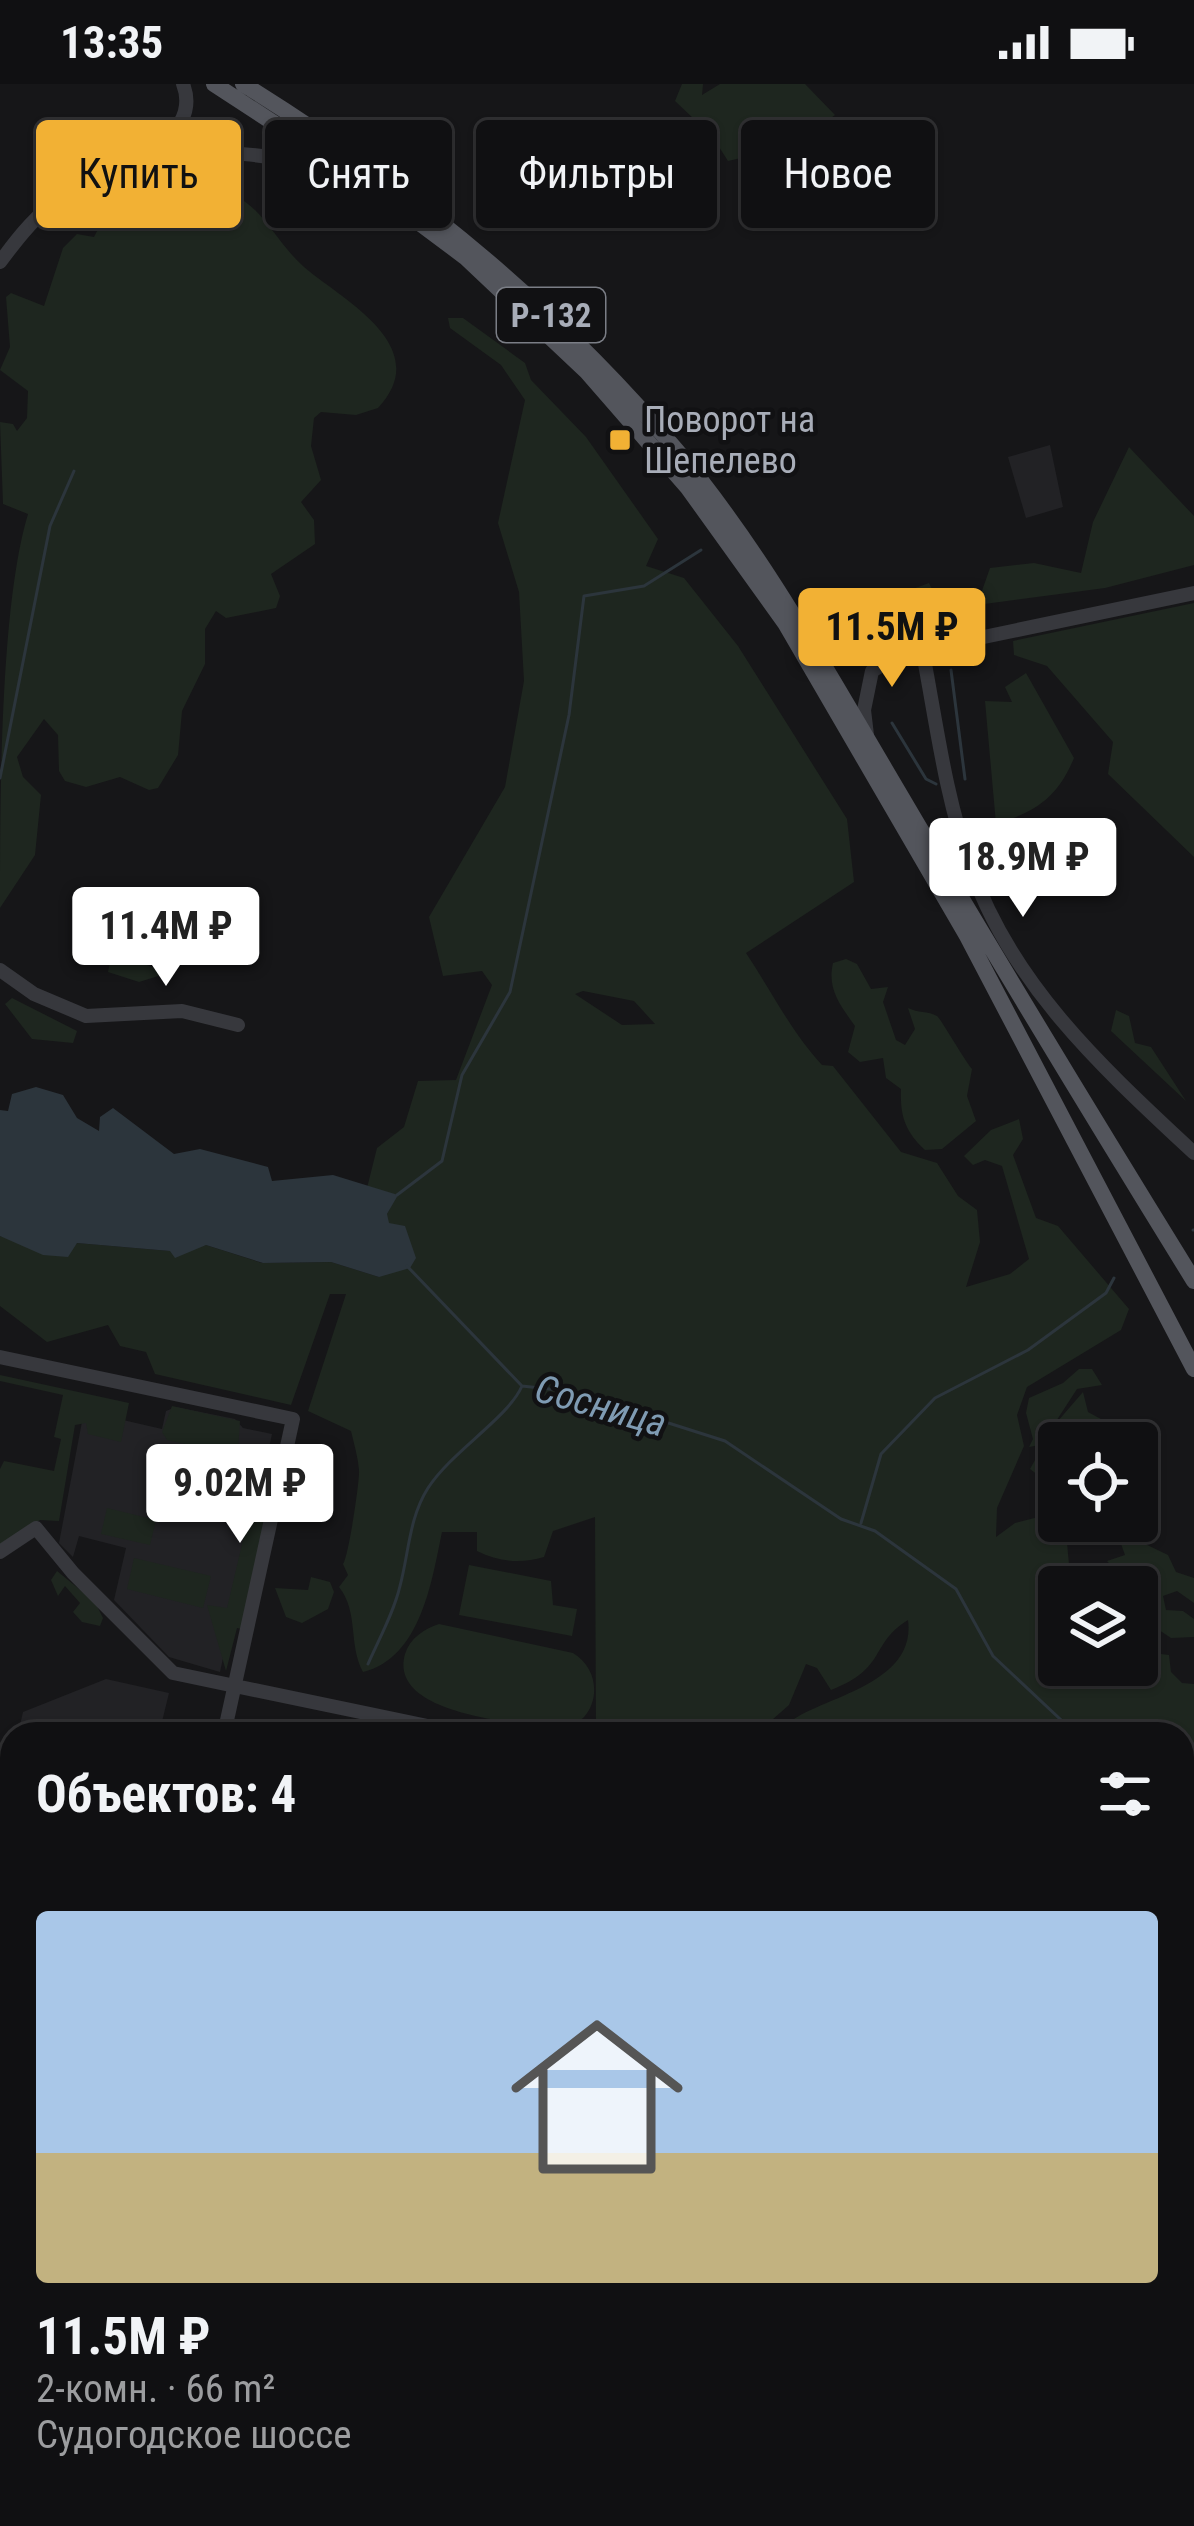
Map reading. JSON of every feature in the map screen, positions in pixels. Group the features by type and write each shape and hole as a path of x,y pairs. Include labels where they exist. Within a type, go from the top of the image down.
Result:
{"main road":[{"name":"Р-132","path":"214,84 269,120"},
{"name":"Р-132","path":"243,84 379,172 546,310 675,449 802,624 1194,1281"},
{"name":"Р-132","path":"423,228 519,305 688,488 784,623 1027,1045 1194,1369"}],"street":[{"path":"181,120 189,100 183,84"},
{"path":"0,262 36,222"},
{"path":"802,624 823,645 849,656 922,648 1194,593"},
{"path":"867,737 864,710 872,671 922,648"},
{"path":"922,648 956,819 970,868 1001,932 1031,984 1077,1040 1194,1154"},
{"path":"0,970 34,994 86,1016 182,1011 238,1025"},
{"path":"0,1357 293,1419 227,1722"},
{"path":"0,1552 36,1528 73,1573 173,1672 396,1722"},
{"path":"385,1722 386,1718"}],"shaded area":[{"path":"682,84 703,84 702,95 720,84 805,84 835,115 828,120 741,120 741,158 728,161 717,144 717,120 695,120 675,101"},
{"path":"241,199 304,267 377,326 396,364 393,385 378,408 356,415 321,412 314,418 311,446 321,480 301,502 314,520 315,544 271,574 280,596 276,608 226,618 216,611 205,629 205,664 182,711 178,755 158,788 149,790 120,777 86,787 65,781 59,771 58,735 44,719 17,757 23,777 41,795 35,855 0,908 7,651 28,514 3,504 0,422 13,424 17,431 27,418 28,391 0,370 10,347 6,297 11,293 44,306 63,248 77,234 94,237 99,228 241,228"},
{"path":"448,318 463,318 525,363 531,380 586,437 658,539 646,566 684,578 738,646 847,819 854,882 746,953 791,1024 822,1065 833,1066 901,1152 937,1163 958,1196 977,1210 980,1242 966,1287 1010,1274 1029,1259 1002,1166 985,1160 973,1165 964,1156 991,1130 1019,1119 1023,1139 1013,1155 1036,1218 1058,1226 1129,1309 1121,1330 1027,1387 1017,1415 1024,1446 997,1508 996,1537 1015,1523 1038,1517 1038,1542 1067,1542 1069,1566 1038,1566 1038,1686 1158,1686 1158,1654 1169,1655 1171,1672 1182,1683 1194,1684 1194,1722 790,1722 853,1692 894,1664 906,1645 908,1620 862,1673 831,1690 817,1668 806,1664 789,1705 770,1722 596,1722 595,1517 553,1531 544,1557 527,1561 502,1560 477,1551 477,1532 442,1532 428,1594 411,1634 383,1664 363,1672 349,1607 339,1587 348,1575 343,1564 358,1489 357,1455 351,1431 308,1411 346,1294 330,1294 291,1405 155,1374 146,1352 120,1346 108,1325 47,1342 0,1306 0,1236 48,1252 77,1243 170,1251 206,1245 262,1263 331,1262 379,1277 387,1214 397,1195 367,1188 377,1148 404,1127 418,1081 456,1080 492,985 482,971 443,976 429,917 505,787 524,681 519,592 498,523 525,400 501,365 450,328","holes":["583,991 634,1001 655,1024 622,1025 575,994"]},
{"path":"1050,445 1063,507 1026,518 1008,457"},
{"path":"1129,447 1194,516 1194,565 1105,588 977,605 990,568 1034,563 1081,573 1093,522"},
{"path":"929,583 944,613 944,629 863,637 850,630 856,610"},
{"path":"1194,603 1194,857 1108,774 1113,742 1047,666 1014,655 1013,641"},
{"path":"1026,673 1074,758 1061,783 1044,801 996,824 985,701 1012,702 1005,687"},
{"path":"112,952 168,973 139,982 108,972"},
{"path":"846,959 857,964 871,989 888,987 883,1002 896,1040 905,1045 915,1029 908,1008 934,1014 972,1069 967,1096 976,1121 942,1149 925,1150 908,1129 901,1089 886,1078 883,1058 860,1062 848,1052 855,1026 832,981 833,963"},
{"path":"12,998 77,1031 73,1043 32,1039 5,1004"},
{"path":"1116,1010 1129,1016 1135,1043 1151,1047 1186,1101 1111,1031"},
{"path":"36,1087 63,1095 77,1118 99,1131 100,1117 113,1108 174,1154 200,1149 268,1167 272,1181 333,1175 398,1195 387,1214 389,1223 405,1226 416,1258 410,1268 379,1277 331,1262 263,1263 206,1245 175,1258 170,1251 77,1243 68,1257 43,1255 0,1236 0,1110 8,1111 12,1094"},
{"path":"1079,1369 1092,1369 1102,1385 1077,1389 1056,1422 1038,1422 1038,1445 1029,1447 1033,1439 1026,1413 1029,1398 1063,1383"},
{"path":"0,1375 129,1403 121,1442 88,1434 86,1423 75,1425 59,1521 40,1520 0,1546 0,1469 4,1461 54,1471 61,1439 54,1437 63,1395 0,1381"},
{"path":"1083,1392 1088,1412 1106,1422 1057,1422"},
{"path":"172,1406 240,1421 238,1450 229,1454 167,1440 162,1432"},
{"path":"176,1407 235,1419 243,1428 272,1434 220,1672 169,1657 114,1600 126,1548 79,1536 73,1557 59,1543 84,1411 162,1429 166,1411"},
{"path":"255,1489 272,1500 242,1629 237,1628 226,1671 207,1605 227,1608"},
{"path":"107,1508 156,1520 150,1545 101,1534"},
{"path":"1120,1542 1141,1542 1168,1555 1176,1572 1194,1578 1194,1603 1177,1591 1163,1596 1166,1610 1183,1611 1194,1619 1194,1637 1171,1638 1158,1629 1158,1566 1112,1566 1107,1561 1125,1555"},
{"path":"134,1558 211,1576 203,1608 127,1589"},
{"path":"469,1565 551,1581 553,1605 577,1609 572,1636 459,1615"},
{"path":"57,1571 95,1602 103,1618 100,1626 82,1622 73,1612 80,1603 65,1586 58,1596 51,1580"},
{"path":"311,1577 330,1582 334,1592 328,1609 302,1623 286,1617 275,1588 308,1590"},
{"path":"439,1624 573,1653 591,1674 594,1686 589,1710 578,1722 508,1722 434,1702 416,1690 405,1674 410,1643"},
{"path":"106,1679 169,1693 162,1722 21,1722 23,1712"}],"waterway":[{"path":"0,778 50,526 74,471"},
{"path":"397,1195 442,1161 462,1075 510,992 569,715 584,596 644,586 701,550"},
{"path":"951,670 965,779"},
{"path":"892,723 926,779 936,784"},
{"name":"Сосница","path":"407,1266 522,1386 568,1391 725,1441 841,1519 875,1531 956,1589 993,1656 1063,1722"},
{"path":"861,1523 881,1454 935,1398 1028,1350 1106,1293 1114,1278"},
{"path":"368,1664 394,1606 413,1523 428,1488 505,1410 522,1386"}],"place":[{"name":"Поворот на Шепелево","path":"620,440"}]}
